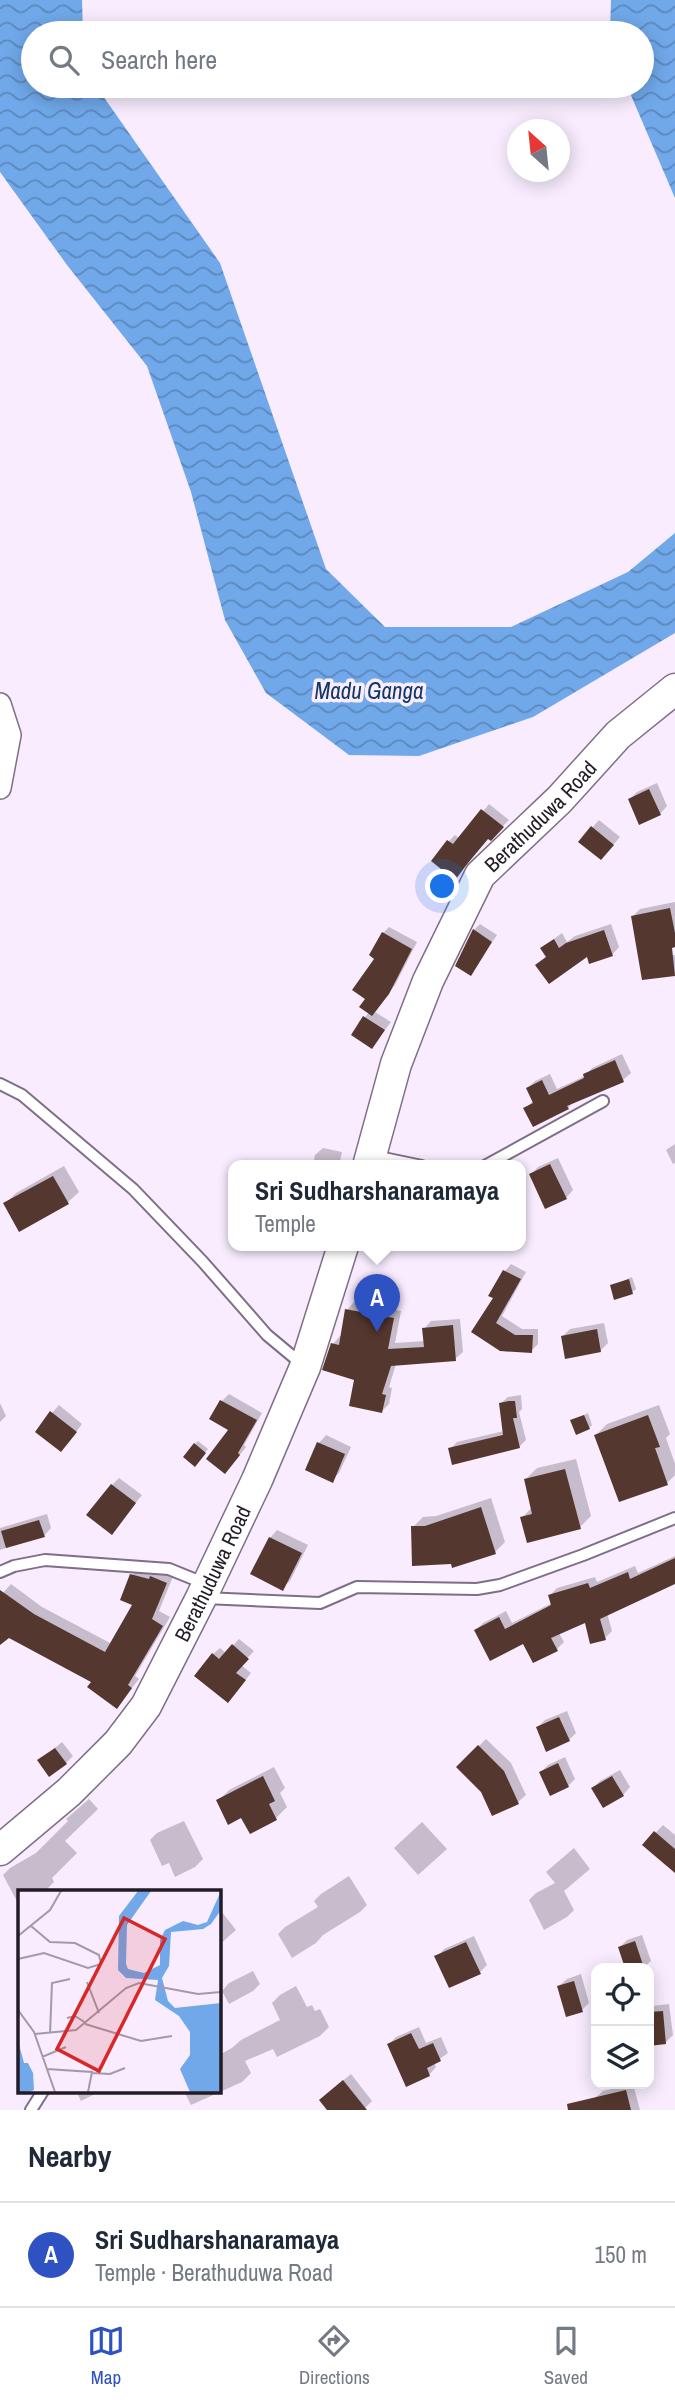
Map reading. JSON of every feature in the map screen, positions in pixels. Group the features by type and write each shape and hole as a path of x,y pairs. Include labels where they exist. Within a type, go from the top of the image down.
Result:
{"street":[{"name":"Berathuduwa Road","path":"369,1160 396,1064 428,981 480,875 560,799 618,735 675,689"},
{"path":"0,704 10,735 0,788"},
{"name":"Berathuduwa Road","path":"0,1850 69,1792 118,1743 146,1706 257,1480 305,1367 341,1251"}],"lane":[{"path":"0,1084 22,1095 133,1189 203,1262 258,1325 305,1367"},
{"path":"496,1160 603,1101"},
{"path":"0,1572 14,1566 45,1560 169,1569 204,1591 320,1603 357,1587 477,1589 499,1585 675,1518"},
{"path":"31,2110 42,2092"}],"water":[{"name":"Madu Ganga","path":"0,0 82,0 83,21 21,21 21,98 104,98 220,263 326,569 385,627 511,627 628,572 675,533 675,633 533,717 419,756 349,755 266,693 225,620 191,492 147,366 67,265 0,172"},
{"path":"611,0 675,0 675,198 632,98 654,98 654,21 610,21"}],"building":[{"path":"649,789 661,815 639,825 628,799"},
{"path":"481,809 504,827 491,841 488,839 440,900 426,889 441,869 431,861 447,840 453,844"},
{"path":"591,826 614,845 601,860 578,842"},
{"path":"670,908 675,933 675,947 672,948 675,976 642,980 631,916"},
{"path":"473,929 492,942 471,976 455,966"},
{"path":"604,930 613,956 589,964 587,957 549,984 535,965 546,957 540,948 554,939 559,948"},
{"path":"382,932 412,949 389,994 372,1016 359,1007 365,999 352,990 374,959 369,955"},
{"path":"363,1016 385,1030 372,1049 351,1035"},
{"path":"615,1060 624,1082 567,1106 569,1109 533,1127 523,1108 533,1103 526,1088 542,1080 549,1095 584,1078 583,1074"},
{"path":"550,1164 567,1199 545,1209 529,1174"},
{"path":"53,1176 69,1204 19,1232 3,1203"},
{"path":"503,1270 521,1279 496,1323 515,1335 533,1335 532,1353 500,1351 471,1332 493,1298 488,1296"},
{"path":"629,1279 633,1294 614,1300 610,1285"},
{"path":"345,1309 394,1318 388,1349 424,1347 422,1328 453,1325 456,1361 391,1366 382,1394 386,1395 382,1413 349,1406 354,1380 322,1370 331,1343 339,1345"},
{"path":"597,1329 601,1352 565,1359 561,1336"},
{"path":"220,1400 257,1420 238,1453 240,1455 225,1474 206,1459 228,1430 209,1419"},
{"path":"515,1401 517,1418 513,1418 520,1448 452,1465 448,1448 503,1435 499,1403"},
{"path":"50,1411 77,1432 61,1452 35,1432"},
{"path":"584,1415 590,1429 576,1435 570,1420"},
{"path":"648,1415 660,1447 655,1448 668,1485 619,1502 594,1435"},
{"path":"317,1442 345,1454 333,1483 305,1470"},
{"path":"194,1443 206,1453 195,1467 183,1457"},
{"path":"565,1469 581,1529 527,1543 520,1517 532,1514 524,1479"},
{"path":"111,1484 136,1503 112,1535 86,1515"},
{"path":"481,1507 496,1554 452,1568 451,1564 412,1566 411,1526 425,1526"},
{"path":"39,1520 45,1537 6,1548 1,1531"},
{"path":"269,1537 302,1553 283,1591 250,1574"},
{"path":"675,1558 675,1584 600,1619 606,1640 590,1644 585,1623 551,1638 558,1651 533,1663 523,1644 490,1661 474,1630 499,1617 505,1629 551,1605 548,1595 588,1583 590,1588 628,1572 630,1579"},
{"path":"130,1574 149,1579 150,1576 167,1583 152,1619 163,1626 128,1685 132,1688 117,1709 87,1687 91,1682 9,1638 0,1645 0,1590 34,1614 105,1652 132,1605 120,1600"},
{"path":"232,1644 249,1659 236,1673 246,1680 228,1703 194,1676 212,1653 219,1659"},
{"path":"559,1717 570,1741 546,1752 536,1727"},
{"path":"478,1745 504,1771 519,1804 492,1816 481,1792 456,1767"},
{"path":"55,1748 67,1764 49,1777 37,1760"},
{"path":"558,1763 569,1787 550,1796 539,1772"},
{"path":"263,1776 275,1801 269,1804 277,1820 250,1834 241,1818 228,1825 216,1800"},
{"path":"612,1776 624,1796 603,1808 591,1788"},
{"path":"654,1831 675,1849 675,1873 642,1845"},
{"path":"635,1941 642,1963 623,1963 618,1947"},
{"path":"466,1942 481,1974 449,1988 434,1956"},
{"path":"574,1981 583,2012 566,2017 557,1986"},
{"path":"663,2011 666,2044 654,2045 654,2012"},
{"path":"411,2033 419,2049 433,2043 441,2061 427,2068 430,2076 406,2087 387,2044"},
{"path":"343,2080 367,2110 327,2110 319,2100"},
{"path":"626,2090 631,2110 568,2110 567,2104"}],"place":[{"name":"Sri Sudharshanaramaya","path":"377,1332"}]}
